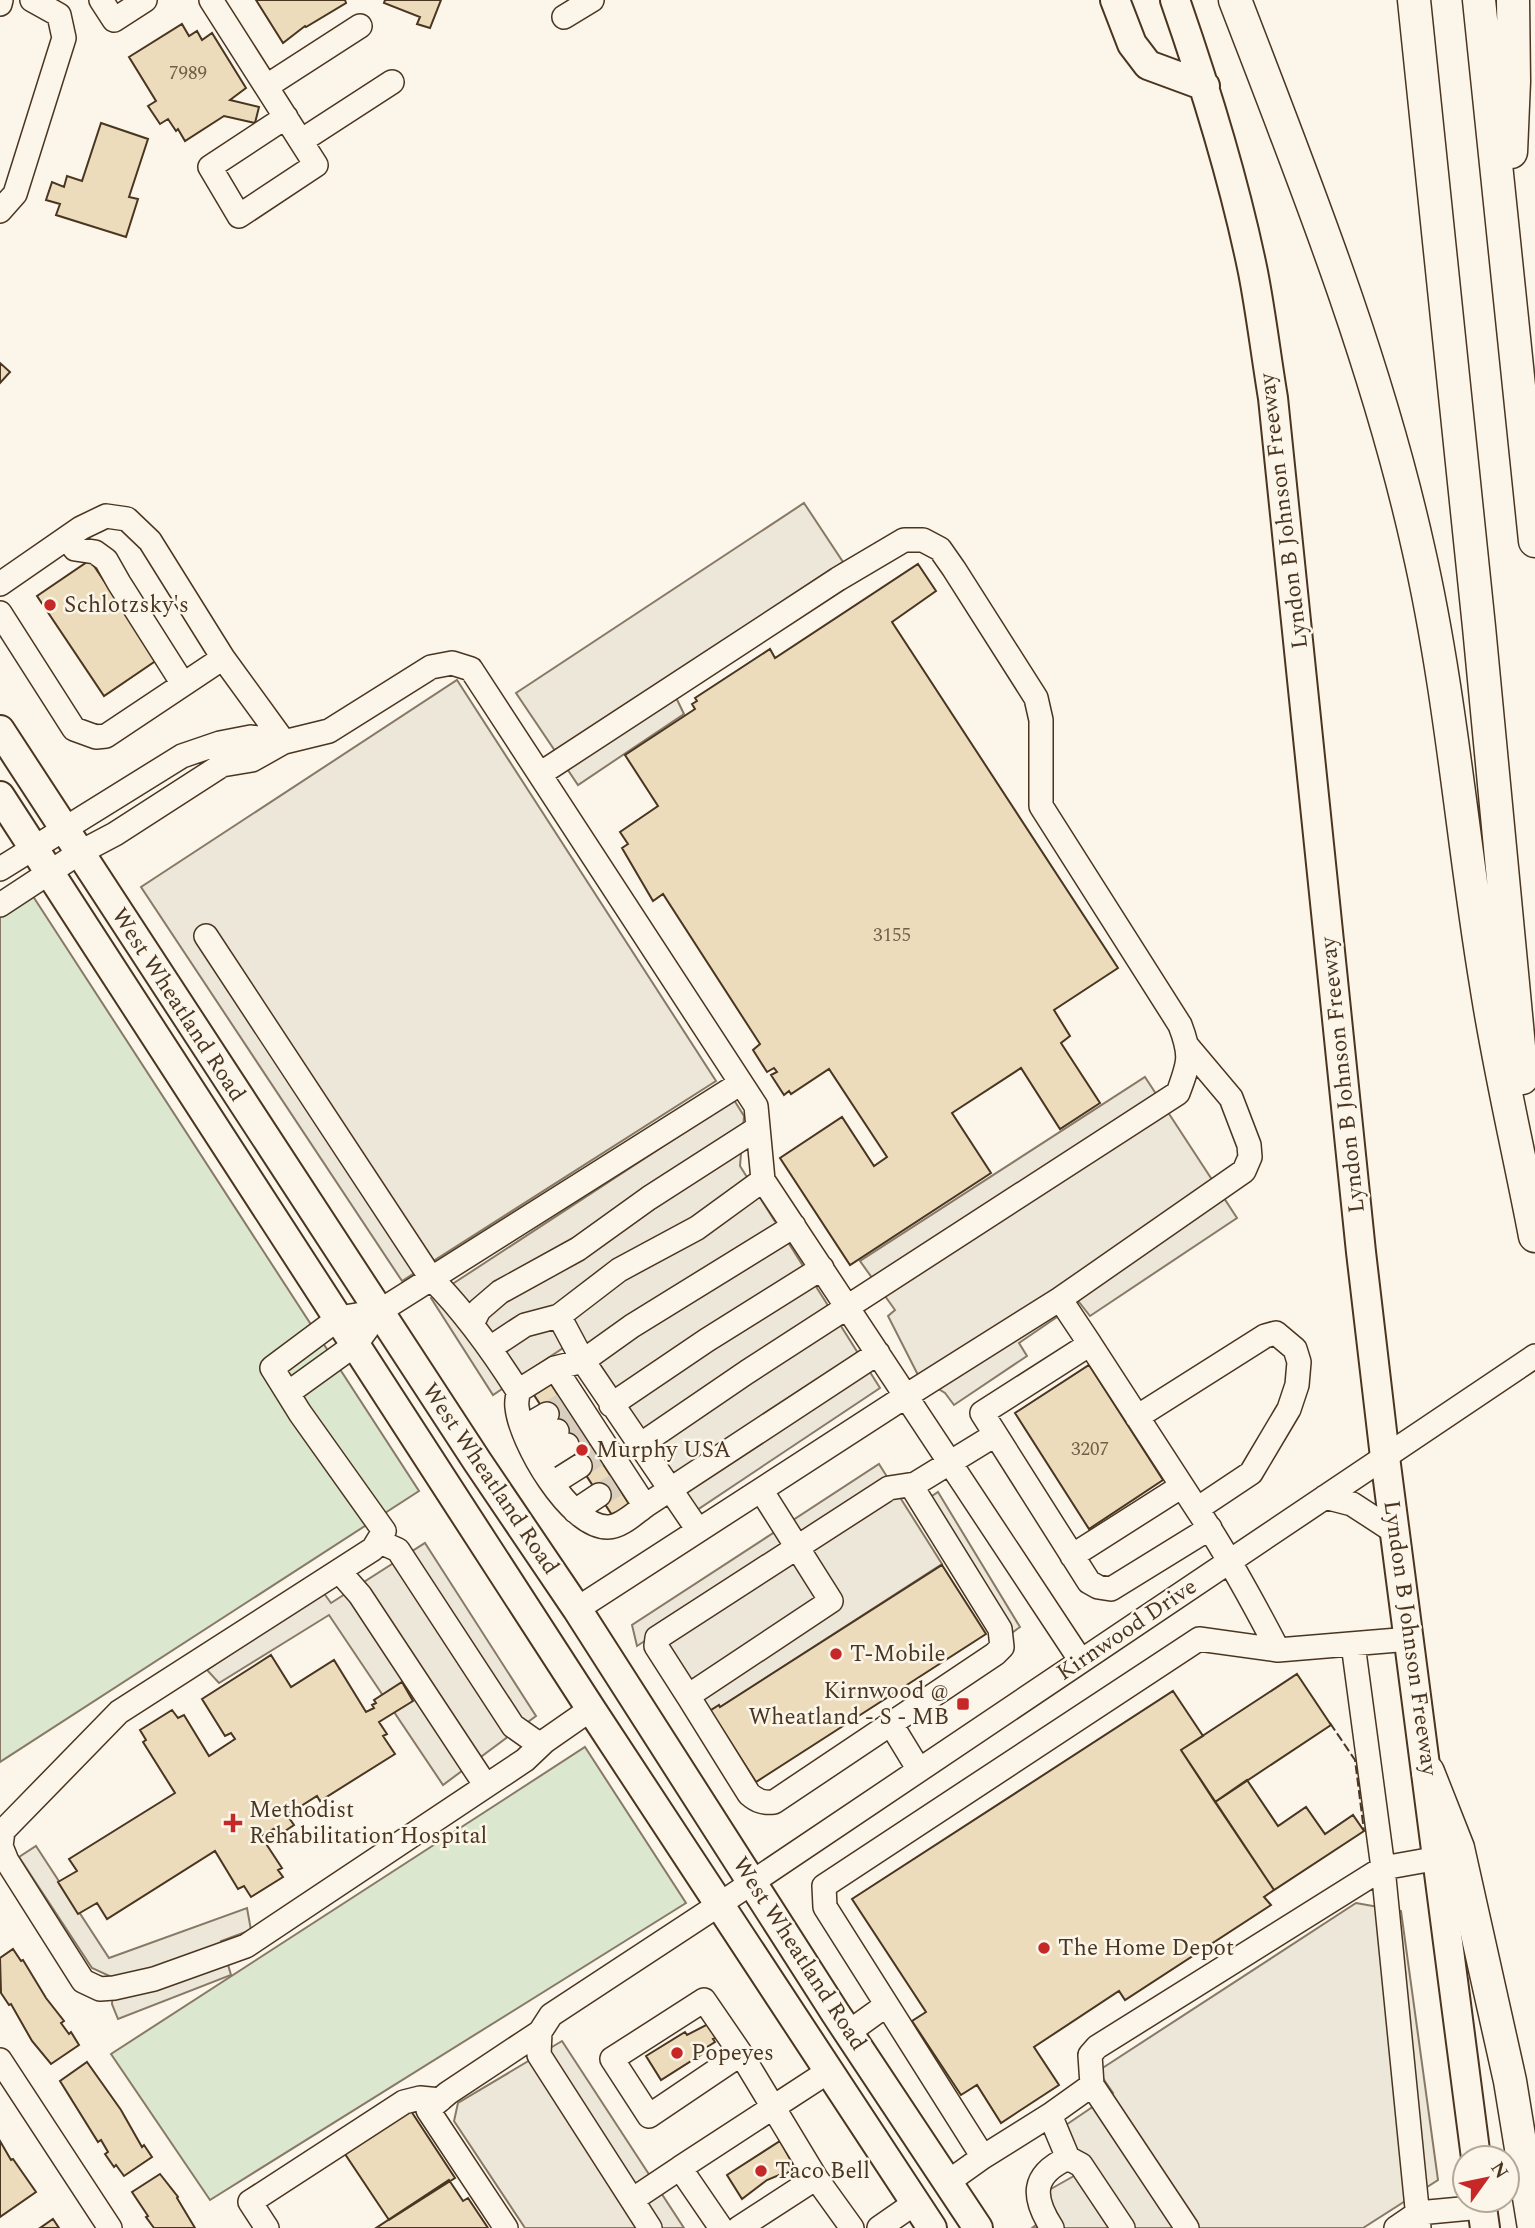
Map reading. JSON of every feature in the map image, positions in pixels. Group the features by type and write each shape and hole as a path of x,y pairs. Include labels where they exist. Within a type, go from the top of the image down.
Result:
{"highway":[{"path":"1235,0 1322,226 1358,330 1392,441 1418,548 1443,668 1486,985 1535,1236"},
{"path":"1391,0 1443,280"},
{"path":"1414,0 1508,915 1535,1224"},
{"path":"1479,0 1535,541"},
{"path":"1507,272 1514,81 1513,0"},
{"path":"1428,1772 1458,1849 1510,2081 1534,2228"}],"main road":[{"path":"1115,0 1132,44 1148,65 1205,86"},
{"name":"Lyndon B Johnson Freeway","path":"1175,0 1205,86 1236,201 1253,272 1273,398 1361,1252 1474,2144"},
{"name":"West Wheatland Road","path":"0,730 577,1609 978,2228"},
{"name":"West Wheatland Road","path":"0,796 591,1709 932,2228"},
{"path":"915,2203 948,2182"}],"street":[{"path":"0,211 15,194 64,38 59,15 32,0"},
{"path":"101,0 114,20 145,0"},
{"path":"211,0 317,165 239,216 210,167 286,117"},
{"path":"564,18 592,0"},
{"path":"267,86 360,26"},
{"path":"301,141 392,82"},
{"path":"0,584 81,528 106,516 127,519 150,541 223,658 284,742"},
{"path":"66,538 75,550 95,552 106,559 183,684"},
{"path":"540,774 838,579 904,540 923,540 940,549 1036,698 1041,720 1041,806 1180,1025 1188,1047 1231,1098 1249,1145 1250,1157 1244,1171 1060,1299 906,1395 577,1609"},
{"path":"0,613 74,729 96,737 106,736 223,658"},
{"path":"0,905 222,765 252,760 284,742 330,731 431,667 452,663 471,669 756,1106 763,1180 1081,1661"},
{"path":"0,869 182,756 220,743 251,737 284,742"},
{"path":"206,936 431,1278 459,1306 490,1348 518,1391 517,1407 531,1446 563,1497 592,1523 607,1528 617,1525 878,1353"},
{"path":"640,1445 747,1372 1178,1093 1186,1070 1188,1047"},
{"path":"288,1393 356,1344 380,1311 741,1083"},
{"path":"472,1324 479,1310 500,1292 578,1249 649,1198 758,1128"},
{"path":"490,1348 525,1325 559,1317 619,1270 697,1228 763,1180"},
{"path":"518,1391 555,1368 583,1361 632,1326 794,1226"},
{"path":"611,1405 707,1339 822,1268"},
{"path":"1060,1299 1231,1560 1278,1650"},
{"path":"380,1311 339,1318 272,1368 300,1413 384,1531 373,1549 119,1712 4,1831 1,1846 7,1861 83,1981 100,1989 114,1989 154,1979 246,1946 525,1760 540,1745 591,1709"},
{"path":"559,1317 611,1405 698,1530"},
{"path":"1137,1417 1265,1336 1276,1333 1295,1349 1299,1362 1297,1385 1289,1409 1251,1473 1197,1509"},
{"path":"1090,1344 982,1413 1072,1556 1089,1582 1098,1587 1111,1588 1210,1528"},
{"name":"Kirnwood Drive","path":"440,2100 540,2032 551,2015 1535,1356"},
{"path":"555,1368 572,1421 604,1470 645,1506"},
{"path":"531,1446 572,1421"},
{"path":"531,1446 572,1421"},
{"path":"915,1484 914,1490 1000,1629 1002,1647 774,1802 756,1800 749,1794 656,1646 657,1638 889,1488 915,1484 995,1435"},
{"path":"563,1497 604,1470"},
{"path":"563,1497 604,1470"},
{"path":"1072,1556 1182,1486"},
{"path":"688,1696 831,1601 761,1490"},
{"path":"1325,1497 1352,1504 1395,1532"},
{"path":"378,1541 398,1550 513,1726 540,1745"},
{"path":"339,1571 383,1628 486,1786"},
{"path":"983,2157 885,2006 825,1907 824,1886 1199,1639 1278,1650 1410,1639"},
{"path":"1353,1644 1383,1868 1419,2221"},
{"path":"891,1724 919,1770"},
{"path":"1186,2228 1092,2085 1090,2055 1097,2047 1383,1868 1439,1858"},
{"path":"741,2054 649,2116 612,2059 704,2000 741,2054 816,2178 852,2228"},
{"path":"849,2032 885,2006"},
{"path":"540,2032 539,2055 650,2228"},
{"path":"0,2060 110,2228"},
{"path":"632,2200 830,2071"},
{"path":"948,2182 1092,2085"},
{"path":"267,2228 250,2202 404,2102 419,2098 440,2100"},
{"path":"440,2100 428,2110 506,2228"},
{"path":"1050,2115 1068,2158 1081,2165 1123,2228"},
{"path":"1052,2228 1037,2197 1041,2179 1054,2165 1068,2158"},
{"path":"680,2168 721,2228"},
{"path":"739,2228 816,2178"},
{"path":"879,2228 915,2203"},
{"path":"1396,2228 1419,2221 1469,2214"}],"green space":[{"path":"27,887 419,1491 0,1762 0,905"},
{"path":"585,1747 686,1903 210,2200 111,2054"}],"shaded area":[{"path":"804,503 843,562 668,681 684,714 578,785 516,693"},
{"path":"457,680 716,1081 402,1281 141,887"},
{"path":"1145,1077 1237,1218 1090,1316 1079,1302 1019,1343 1027,1356 954,1405 945,1393 919,1377 888,1316 895,1310 860,1261"},
{"path":"734,1100 744,1116 740,1166 880,1388 697,1510 581,1336 493,1395 431,1298"},
{"path":"879,1464 942,1564 708,1715 654,1635 637,1646 632,1625"},
{"path":"938,1492 1020,1627 1013,1632 929,1498"},
{"path":"425,1543 536,1716 443,1785 329,1615 219,1683 207,1670 323,1592 331,1603"},
{"path":"36,1846 109,1958 247,1908 251,1930 221,1941 231,1975 118,2019 112,2004 114,1978 92,1968 19,1857"},
{"path":"1356,1903 1401,1911 1438,2180 1363,2228 1032,2228 1053,2212 1042,2194 1088,2168 1063,2127 1113,2093 1098,2071"},
{"path":"562,2041 684,2228 525,2228 454,2121 458,2103"}],"building":[{"path":"256,0 345,0 346,3 305,26 283,43"},
{"path":"385,0 441,0 430,28 417,24 420,17 384,3"},
{"path":"182,24 189,36 197,31 202,40 212,33 246,88 230,100 259,107 255,123 224,116 185,141 168,119 160,124 148,106 156,101 129,57"},
{"path":"101,123 148,139 129,197 138,199 126,237 56,215 60,204 46,200 52,182 64,187 67,176 82,181"},
{"path":"0,363 10,372 0,383"},
{"path":"90,560 157,660 104,696 37,596"},
{"path":"918,564 936,591 892,622 1118,968 1054,1010 1070,1036 1061,1043 1100,1103 1060,1129 1021,1068 952,1113 991,1173 850,1265 780,1158 842,1117 874,1166 887,1157 829,1069 791,1094 789,1091 784,1095 771,1075 777,1072 774,1068 767,1072 753,1050 760,1044 663,894 653,901 622,848 628,844 620,832 658,806 625,755 695,709 692,704 697,701 695,698 770,649 775,658"},
{"path":"1089,1365 1163,1480 1089,1529 1015,1413"},
{"name":"Murphy USA","path":"551,1384 631,1507 614,1518 576,1460 566,1467 562,1462 573,1455 534,1395"},
{"path":"942,1565 986,1634 756,1782 717,1721 708,1712 719,1705 720,1707"},
{"path":"271,1655 291,1687 334,1660 366,1712 374,1708 374,1700 402,1682 413,1701 379,1722 387,1734 383,1736 395,1754 320,1801 317,1796 287,1815 294,1825 279,1835 275,1828 261,1836 282,1868 278,1870 283,1877 251,1897 244,1886 238,1889 215,1851 107,1919 97,1903 78,1914 58,1882 77,1871 69,1859 175,1793 143,1742 146,1740 140,1730 172,1710 178,1718 184,1715 209,1756 235,1739 231,1733 225,1736 202,1699"},
{"path":"1297,1674 1331,1725 1215,1802 1181,1750"},
{"name":"The Home Depot","path":"1173,1691 1203,1736 1181,1750 1274,1890 1264,1897 1271,1905 1125,2000 1119,1991 1034,2047 1059,2085 1001,2123 977,2085 961,2095 912,2021 926,2012 852,1899"},
{"path":"1247,1780 1278,1826 1306,1807 1325,1834 1353,1815 1364,1831 1274,1890 1215,1802"},
{"path":"13,1949 64,2021 61,2023 79,2045 51,2064 32,2041 11,2004 9,2005 1,1993 0,1958"},
{"name":"Popeyes","path":"708,2024 716,2038 713,2039 715,2042 701,2051 702,2054 661,2080 646,2056 685,2032 687,2035"},
{"path":"87,2062 121,2110 142,2147 144,2145 152,2157 124,2176 105,2154 108,2152 101,2140 98,2142 60,2081"},
{"path":"411,2111 455,2178 389,2220 345,2154"},
{"path":"0,2141 36,2192 0,2217"},
{"name":"Taco Bell","path":"780,2141 795,2168 780,2177 779,2175 767,2180 742,2199 727,2175"},
{"path":"160,2174 178,2197 195,2228 154,2228 146,2217 148,2216 132,2192"},
{"path":"449,2180 463,2201 468,2198 488,2228 376,2228"},
{"path":"53,2219 59,2228 40,2228"}],"tunnel":[{"path":"547,1414 564,1404"},
{"path":"557,1431 575,1420"},
{"path":"567,1445 584,1434"},
{"path":"580,1466 597,1455"},
{"path":"599,1495 616,1485"}],"fence":[{"path":"1330,1723 1355,1760 1364,1831"}],"place":[{"name":"Schlotzsky's","path":"50,605"},
{"name":"Murphy USA","path":"582,1450"},
{"name":"T-Mobile","path":"836,1654"},
{"name":"Kirnwood @ Wheatland - S - MB","path":"963,1704"},
{"name":"Methodist Rehabilitation Hospital","path":"233,1823"},
{"name":"The Home Depot","path":"1044,1948"},
{"name":"Popeyes","path":"677,2053"},
{"name":"Taco Bell","path":"761,2171"}]}
